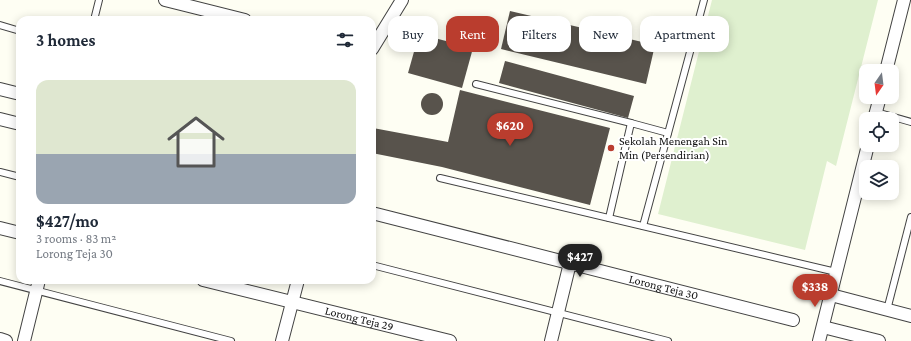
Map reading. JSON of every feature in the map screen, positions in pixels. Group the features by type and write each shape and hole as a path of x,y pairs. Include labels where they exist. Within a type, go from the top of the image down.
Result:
{"street":[{"path":"376,42 402,0"},
{"path":"888,64 904,0"},
{"path":"169,1 228,16"},
{"path":"0,89 16,93"},
{"path":"0,119 16,123"},
{"path":"819,341 866,152"},
{"name":"Lorong Teja 30","path":"376,214 793,320"},
{"path":"0,228 16,232"},
{"path":"551,341 570,263"},
{"name":"Lorong Teja 29","path":"218,284 450,341"},
{"path":"282,341 297,284"},
{"path":"24,341 37,285"},
{"path":"831,295 911,316"},
{"path":"823,327 878,341"},
{"path":"0,340 6,341"}],"lane":[{"path":"95,16 99,0"},
{"path":"643,226 704,0"},
{"path":"0,25 16,30"},
{"path":"476,84 668,133"},
{"path":"899,120 911,122"},
{"path":"609,218 631,123"},
{"path":"0,172 16,176"},
{"path":"440,178 836,272"},
{"path":"887,310 911,217"},
{"path":"376,267 668,341"},
{"path":"0,281 16,283"},
{"path":"37,285 231,341"}],"green space":[{"path":"712,0 878,0 862,64 859,64 859,75 836,166 827,161 805,250 658,214 699,52 729,52 729,16 708,16"}],"building":[{"path":"510,11 531,16 509,16"},
{"path":"507,24 507,50 501,49"},
{"path":"571,25 579,27 579,52 632,52 632,40 640,41 640,52 653,52 646,84 513,52 571,52"},
{"path":"438,39 446,41 446,52 472,52 462,88 408,73 414,52 438,52"},
{"path":"505,61 634,96 628,118 499,83"},
{"path":"460,90 610,128 590,205 442,167 376,154 376,129 448,142"},
{"path":"432,93 440,96 443,104 440,112 432,115 424,112 421,104 424,96"}],"place":[{"name":"Sekolah Menengah Sin Min (Persendirian)","path":"611,148"}]}
